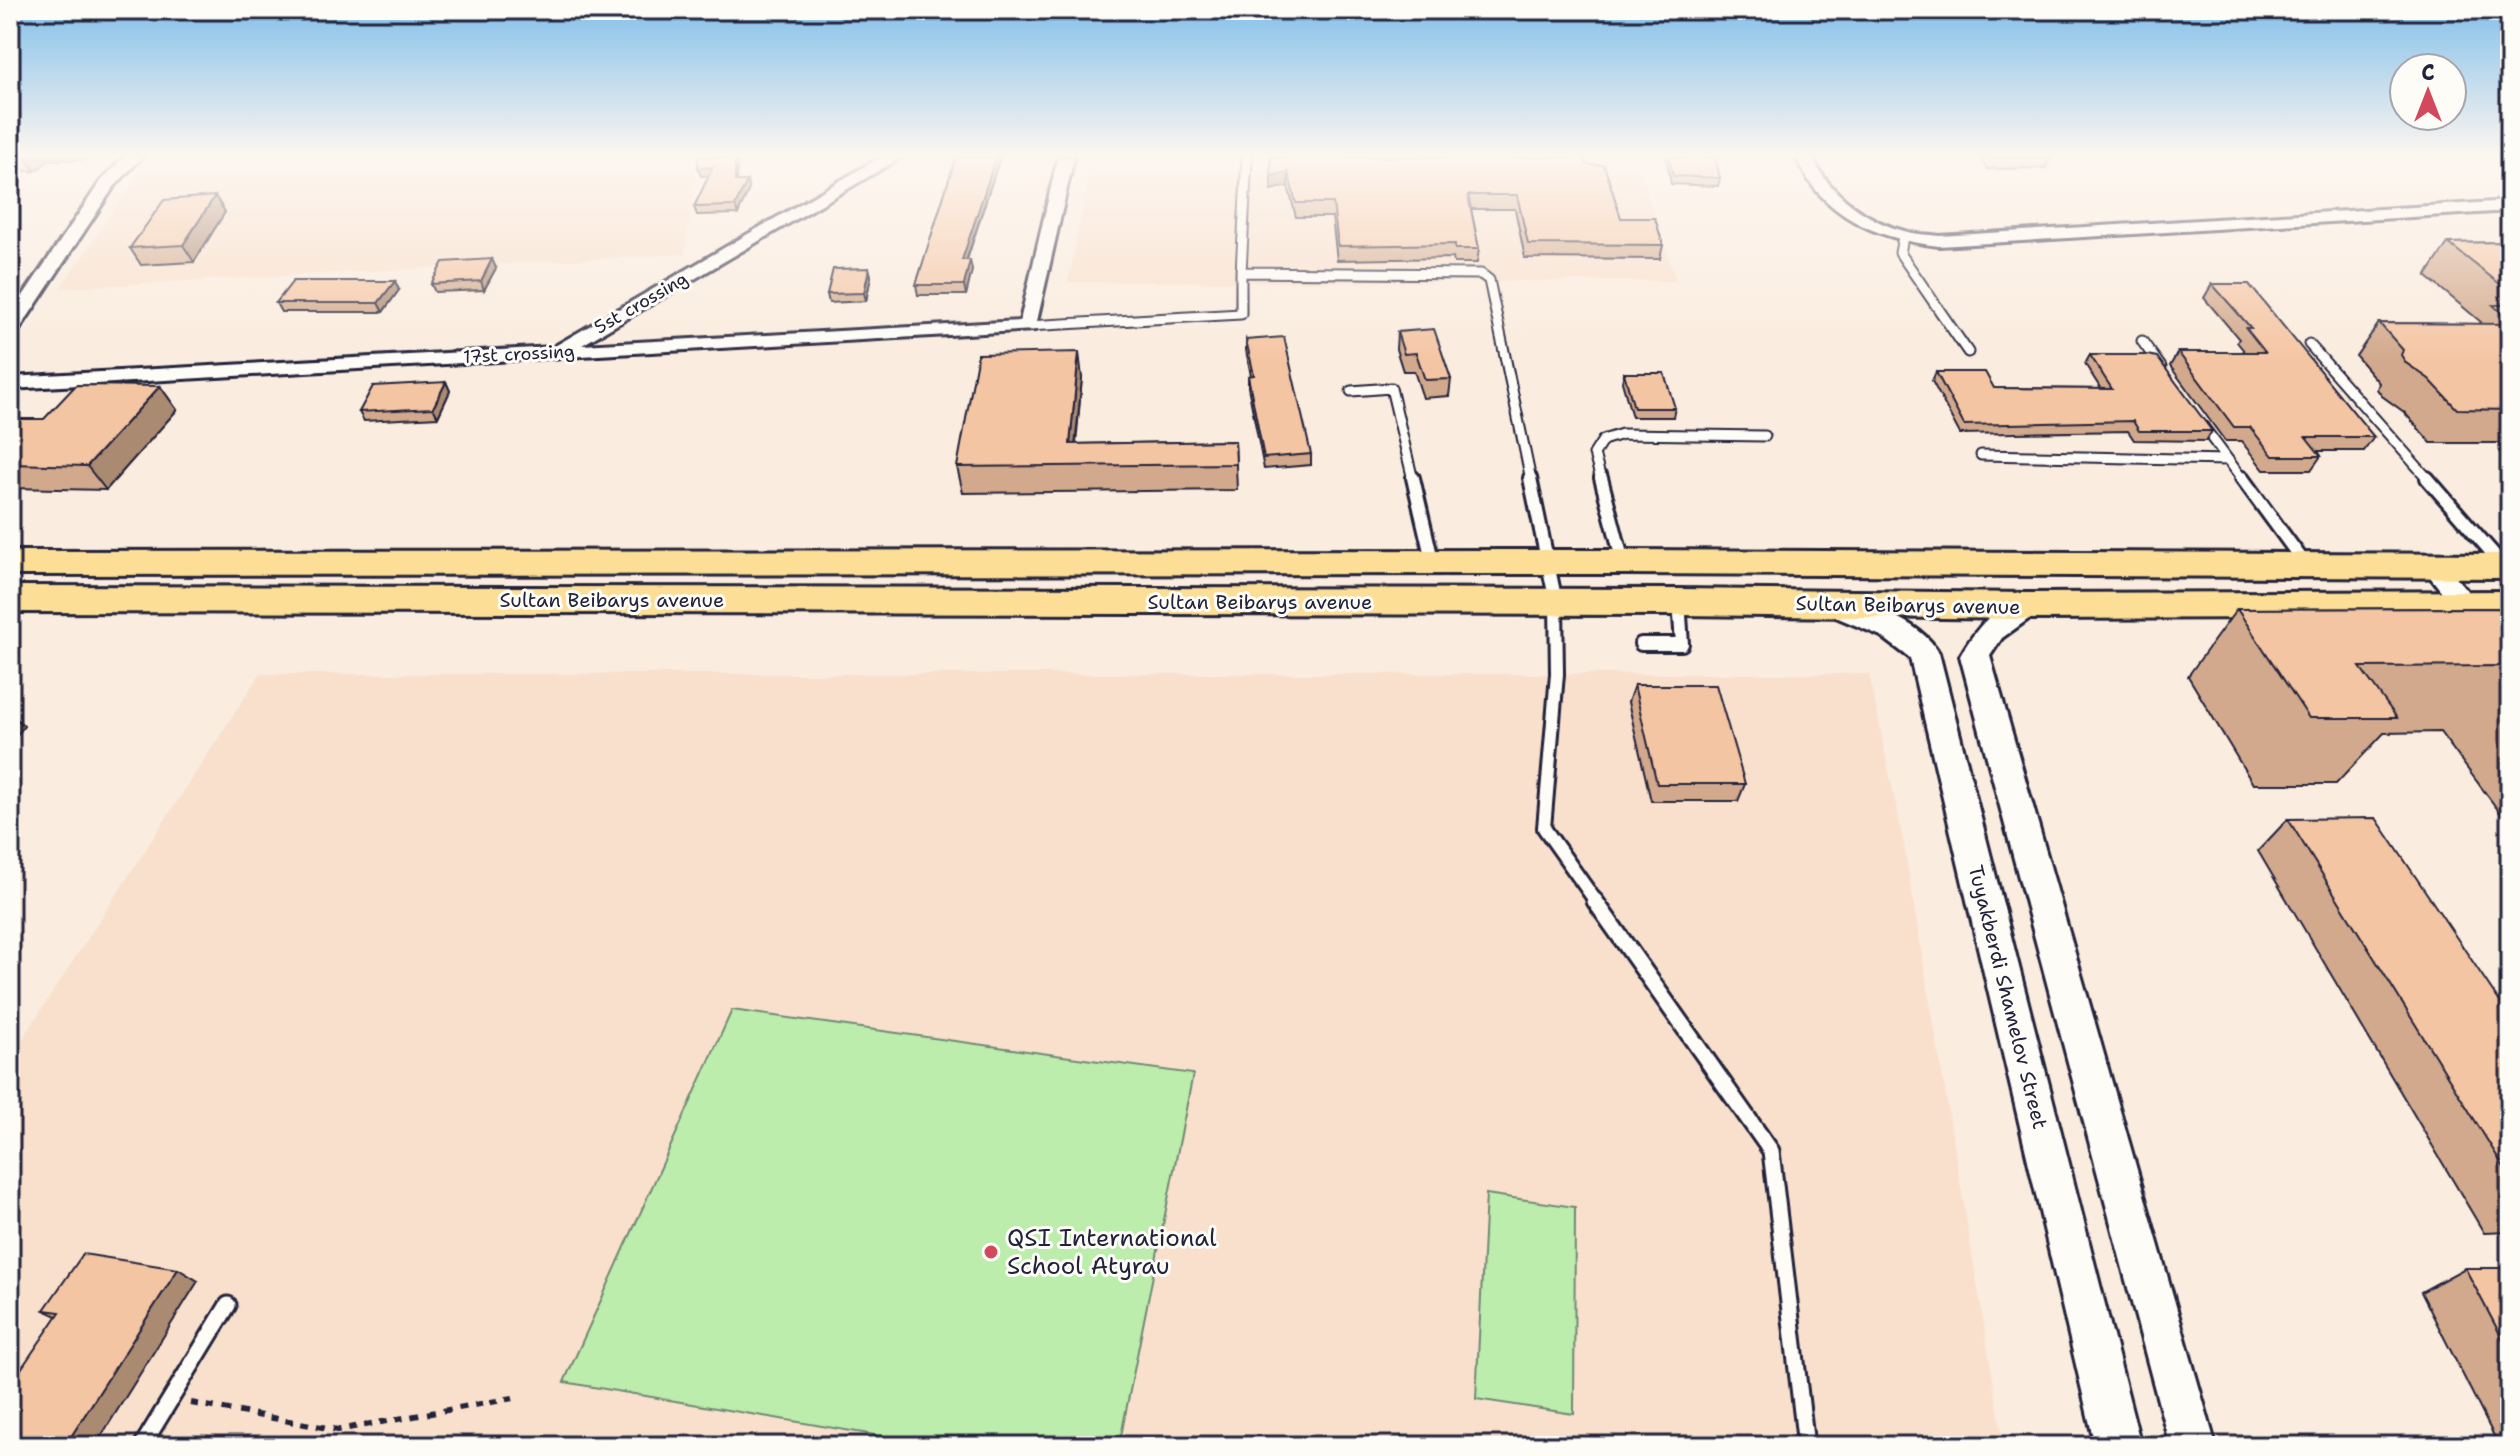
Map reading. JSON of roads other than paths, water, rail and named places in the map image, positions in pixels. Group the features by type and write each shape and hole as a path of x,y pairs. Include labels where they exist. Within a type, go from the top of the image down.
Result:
{"main road":[{"name":"Sultan Beibarys avenue","path":"10,563 1623,562 2507,566"},
{"name":"Sultan Beibarys avenue","path":"10,599 1679,602 2027,606 2510,604"}],"street":[{"path":"10,329 80,225"},
{"name":"5st crossing","path":"554,352 776,225"},
{"path":"1028,326 1051,225"},
{"path":"1877,225 1903,237 1939,241 2201,225"},
{"name":"17st crossing","path":"10,383 1028,326"},
{"path":"2435,567 2510,661"},
{"name":"Tuyakberdi Shamelov Street","path":"1829,603 1892,628 1924,653 2118,1446"},
{"path":"2027,606 1991,630 1975,656 2193,1446"}],"lane":[{"path":"1028,326 1241,314 1243,225"},
{"path":"1903,237 1900,253 1968,352"},
{"path":"1241,272 1467,272 1481,274 1489,280 1556,602 1557,674 1544,828 1771,1151 1806,1446"},
{"path":"2142,341 2168,377"},
{"path":"2309,344 2507,566"},
{"path":"1351,391 1391,388 1433,564"},
{"path":"2193,413 2307,567"},
{"path":"1623,562 1594,454 1603,440 1622,434 1765,436"},
{"path":"1981,455 2228,460"},
{"path":"1641,644 1682,644 1679,602"},
{"path":"142,1446 228,1305"}],"place":[{"name":"QSI International School Atyrau","path":"991,1252"}]}
